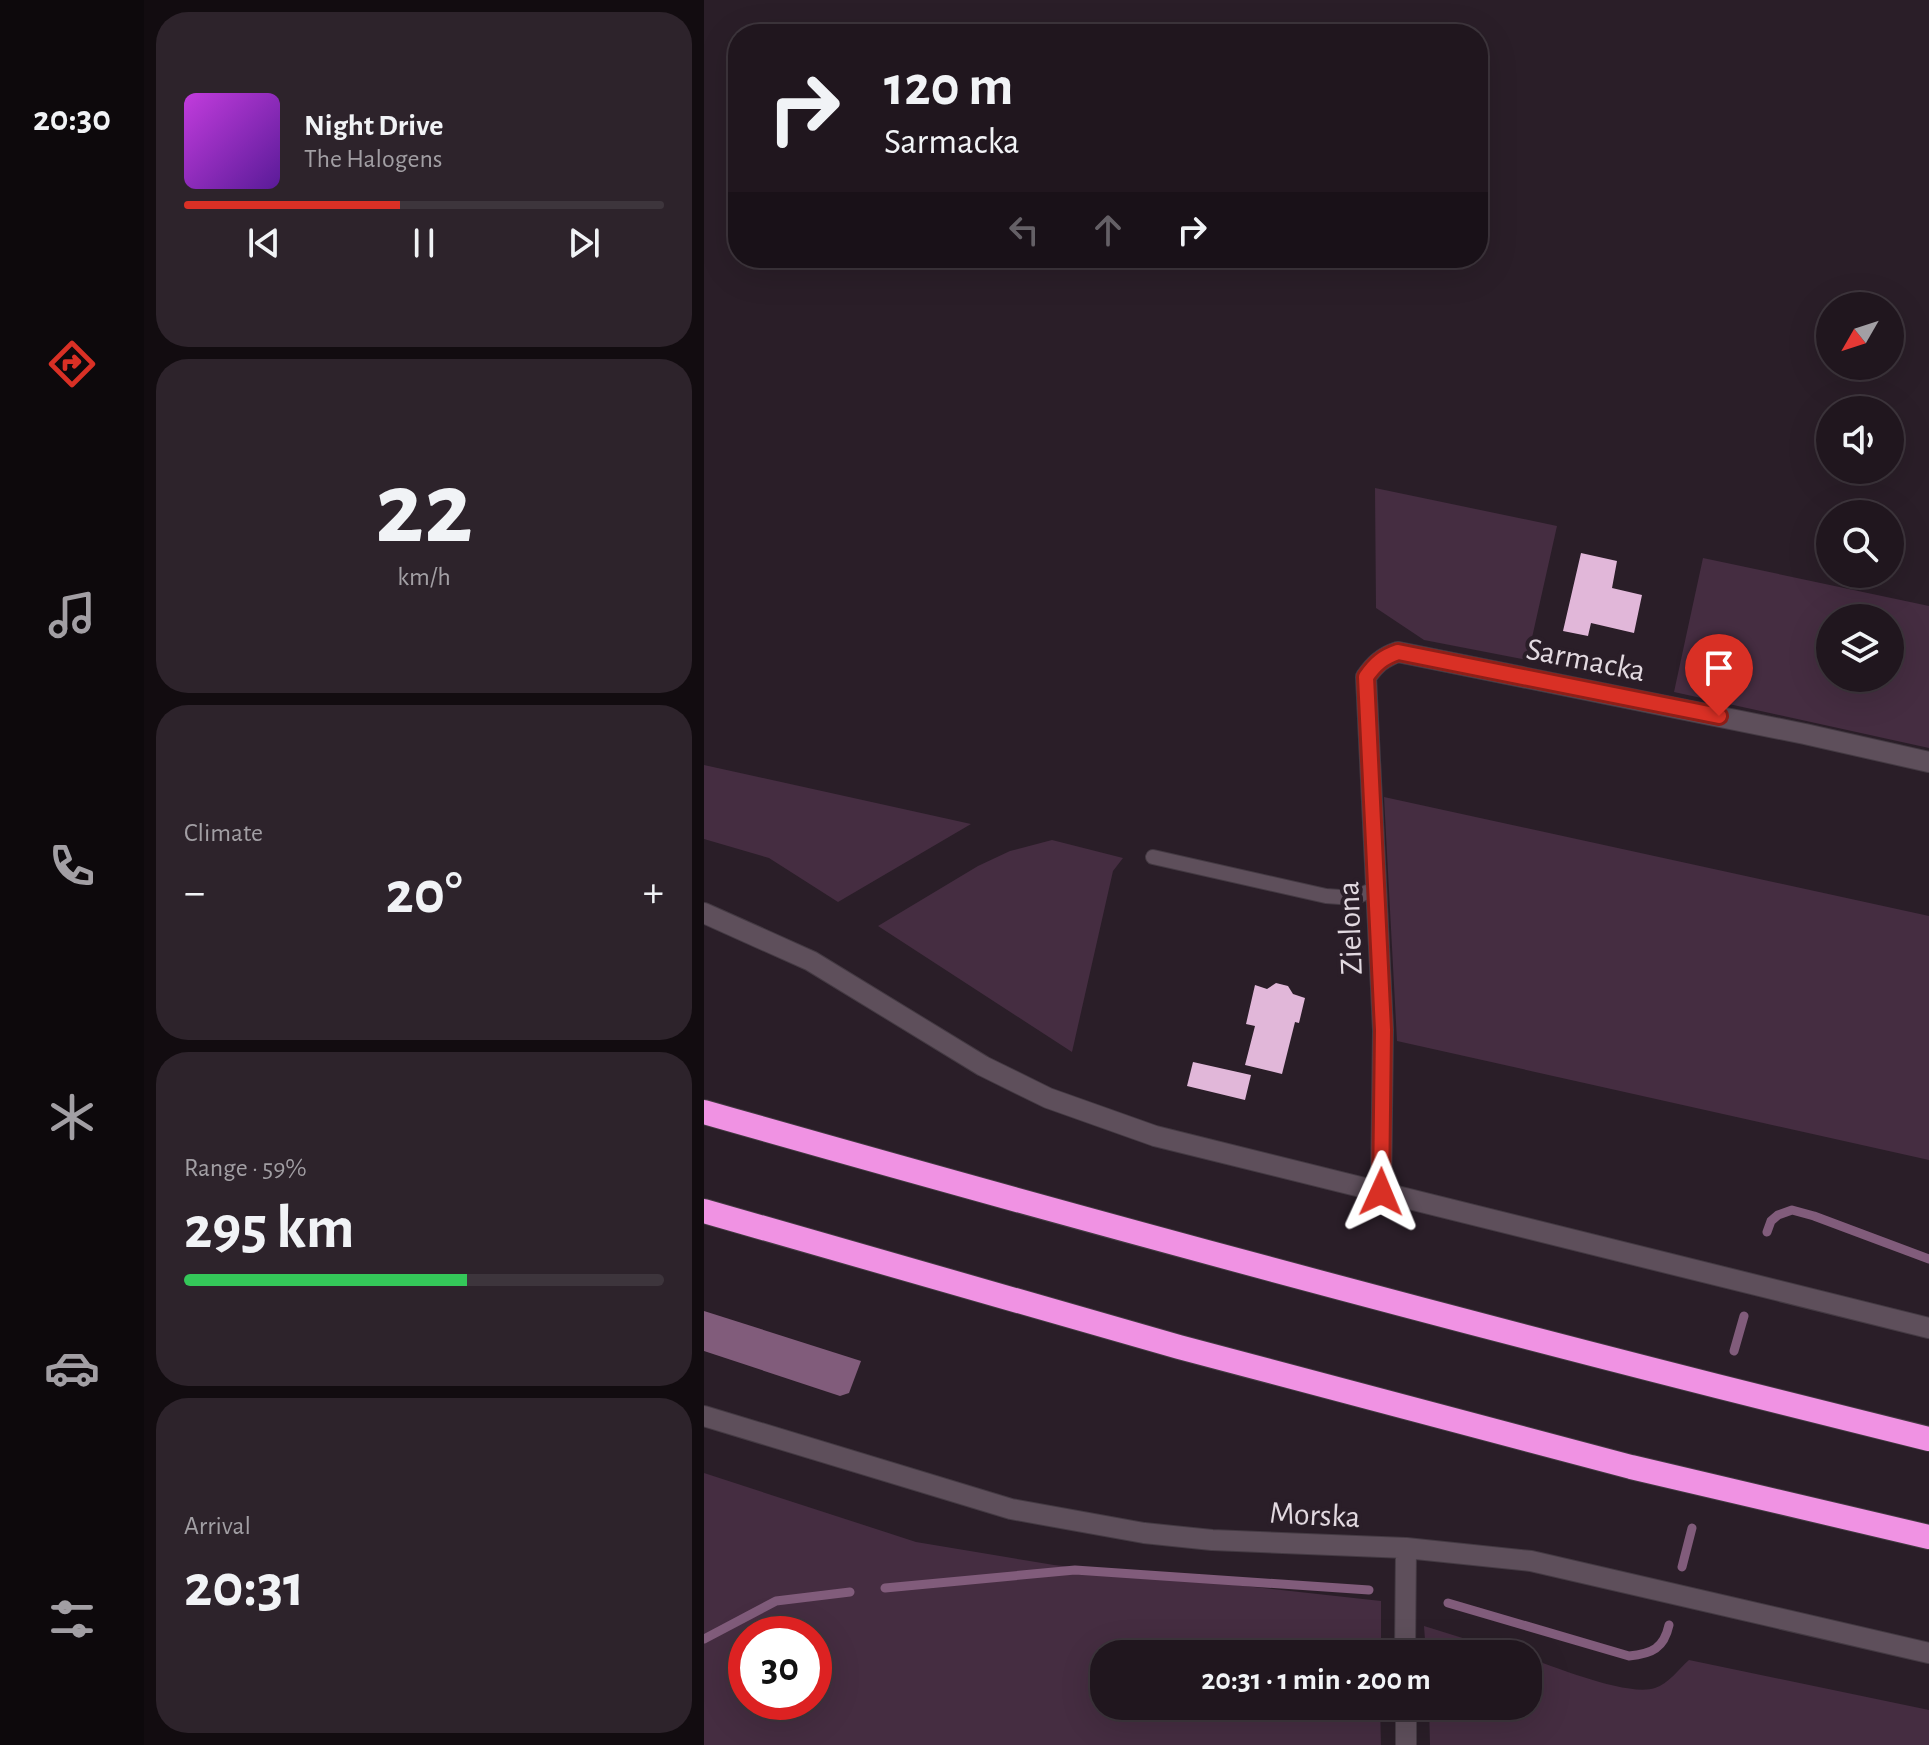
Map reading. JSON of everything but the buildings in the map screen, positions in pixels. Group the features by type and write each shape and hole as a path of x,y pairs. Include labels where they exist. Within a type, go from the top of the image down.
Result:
{"highway":[{"path":"704,1112 1198,1251 1701,1383 1929,1439"},
{"path":"704,1211 1179,1347 1631,1467 1929,1537"}],"street":[{"name":"Sarmacka","path":"1375,665 1386,656 1398,652 1929,762"},
{"name":"Zielona","path":"1375,665 1366,677 1383,1030 1381,1192"},
{"path":"704,913 811,961 983,1066 1048,1098 1155,1136 1929,1328"},
{"name":"Morska","path":"704,1416 983,1501 1062,1520 1212,1540 1406,1548 1531,1561 1929,1653"},
{"path":"1405,1640 1406,1548"},
{"path":"1406,1720 1406,1745"}],"lane":[{"path":"1153,857 1326,896 1354,898 1378,887"}],"shaded area":[{"path":"1375,488 1557,526 1527,660 1424,640 1376,608"},
{"path":"1703,558 1816,582 1816,588 1844,588 1929,606 1929,748 1674,692"},
{"path":"704,765 971,824 838,902 769,858 704,839"},
{"path":"1384,797 1929,916 1929,1160 1397,1041"},
{"path":"1052,840 1123,858 1113,871 1072,1052 878,926 978,866 1010,851"},
{"path":"704,1311 861,1361 849,1393 840,1396 704,1351"},
{"path":"704,1473 916,1542 1054,1565 1381,1601 1381,1640 1090,1640 1090,1720 1380,1720 1381,1745 704,1745"},
{"path":"1424,1626 1469,1640 1425,1640"},
{"path":"1689,1660 1929,1710 1929,1745 1430,1745 1429,1720 1542,1720 1542,1663 1610,1685 1643,1690 1664,1683"}],"waterway":[{"path":"1767,1232 1771,1221 1792,1210 1929,1259"},
{"path":"1734,1351 1744,1316"},
{"path":"1682,1567 1692,1528"},
{"path":"885,1588 1075,1570 1369,1590"},
{"path":"704,1639 776,1601 850,1592"},
{"path":"1448,1603 1629,1656 1656,1648 1664,1639 1669,1625"}],"route":[{"path":"1381,1192 1383,1030 1366,677 1386,656 1398,652 1719,716"}]}
